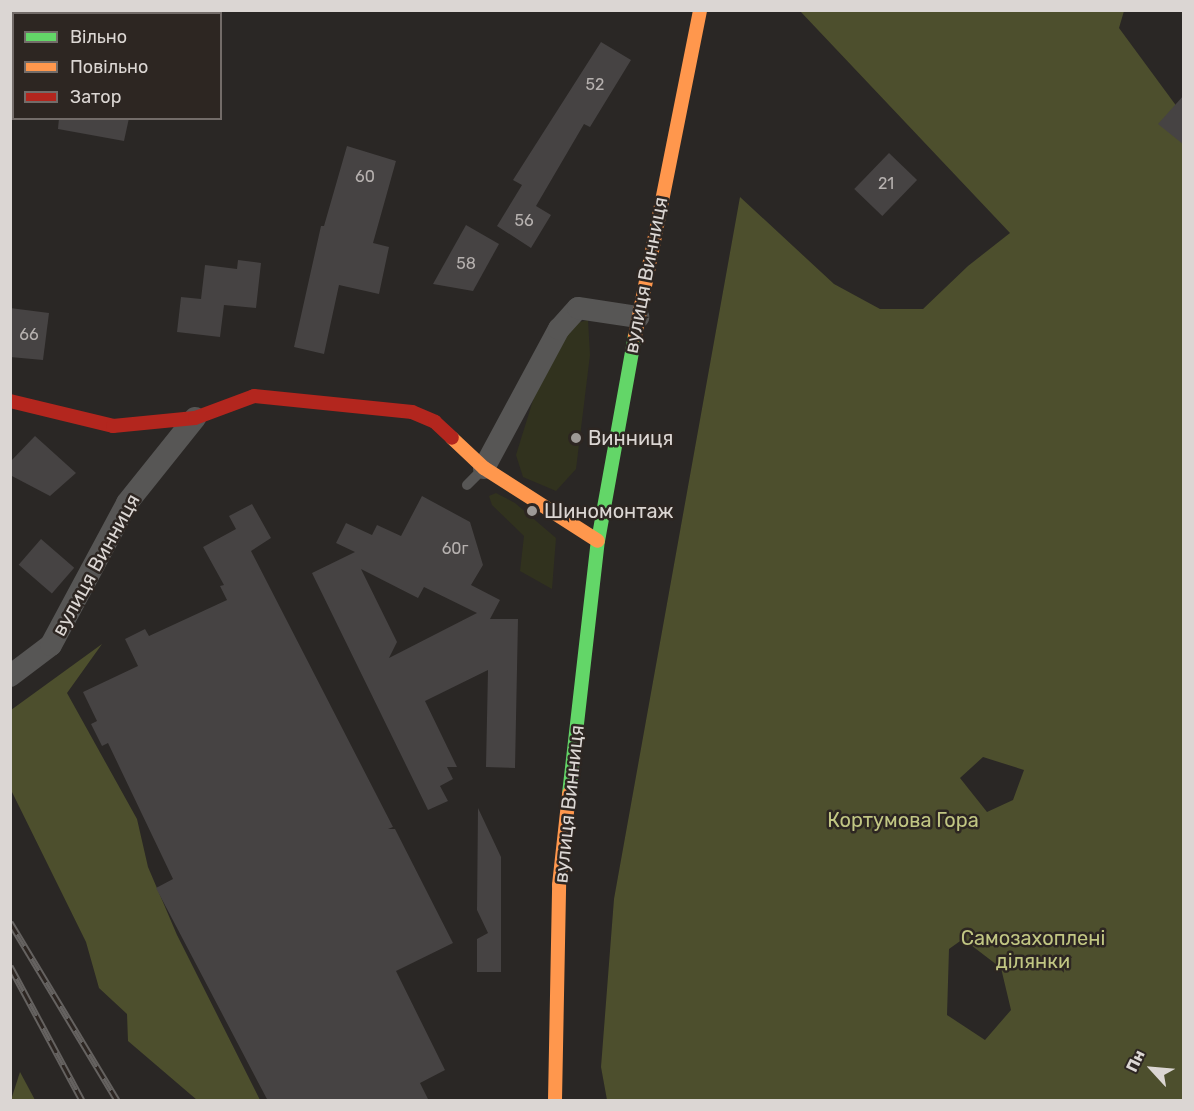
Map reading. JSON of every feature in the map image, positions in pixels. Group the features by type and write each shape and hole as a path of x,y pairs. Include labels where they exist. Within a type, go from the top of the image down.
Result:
{"main road":[{"name":"вулиця Винниця","path":"555,1101 552,1067 559,885 598,541 638,317 700,10"},
{"path":"10,401 113,426 195,418 254,396 412,412 435,422 484,468 598,541"}],"street":[{"path":"484,468 559,329 578,308 638,317"},
{"name":"вулиця Винниця","path":"10,676 51,645 127,503 195,418"}],"lane":[{"path":"467,485 484,468"}],"green space":[{"name":"Кортумова Гора","path":"800,11 1124,11 1119,28 1183,115 1183,1100 607,1100 601,1067 614,899 740,197 834,284 880,309 923,309 968,266 1010,233","holes":["983,757 1024,770 1013,800 987,812 960,778","963,939 1001,968 1011,1010 985,1040 947,1015 949,949"]},
{"path":"588,320 590,355 576,469 556,491 523,477 516,455 534,397 572,324"},
{"path":"496,493 515,503 556,538 552,589 520,571 524,536 492,505 489,496"},
{"path":"102,644 67,693 137,819 148,867 177,935 260,1100 197,1100 128,1041 127,1014 99,988 86,942 11,790 11,710"},
{"path":"20,1072 35,1100 11,1100"}],"building":[{"path":"601,42 631,60 590,127 584,124 536,206 551,215 531,248 497,226 522,185 513,180"},
{"path":"1184,95 1184,145 1158,124"},
{"path":"59,120 129,120 124,141 58,129"},
{"path":"347,146 396,161 373,243 389,247 379,294 339,285 324,354 294,347 321,226 324,226"},
{"path":"889,153 917,180 882,216 854,189"},
{"path":"466,225 499,244 473,291 433,284"},
{"path":"238,260 261,263 256,308 224,305 220,337 177,332 181,297 201,299 205,265 237,269"},
{"path":"10,308 49,313 43,360 10,357"},
{"path":"35,436 76,473 50,496 10,475 10,462"},
{"path":"422,496 470,522 483,565 471,585 500,600 490,619 518,619 515,768 486,767 488,670 425,701 457,767 447,767 453,779 440,786 448,801 428,810 312,573 355,552 336,543 346,523 372,535 377,525 401,536","holes":["361,569 418,598 424,587 477,613 389,658 397,642"]},
{"path":"252,504 271,538 251,551 393,827 388,829 395,829 453,943 396,971 445,1070 420,1083 429,1101 268,1101 156,888 173,879 108,743 102,746 91,724 97,721 83,692 138,666 125,639 145,629 149,636 227,600 220,586 224,585 203,547 236,529 229,516"},
{"path":"41,539 74,568 52,594 19,565"},
{"path":"478,808 501,857 501,972 477,972 477,939 488,933 477,910"}],"railway":[{"path":"10,922 117,1100"},
{"path":"10,966 82,1100"}],"traffic: fast":[{"path":"569,794 598,541 635,336"}],"traffic: slow":[{"path":"635,336 700,10"},
{"path":"452,438 484,468 598,541"},
{"path":"555,1100 559,885 569,794"}],"traffic: jam":[{"path":"10,401 113,426 195,418 254,396 412,412 435,422 452,438"}],"place":[{"name":"Винниця","path":"576,438"},
{"name":"Шиномонтаж","path":"532,511"}],"park label":[{"name":"Самозахоплені ділянки","path":"1033,950"}]}
